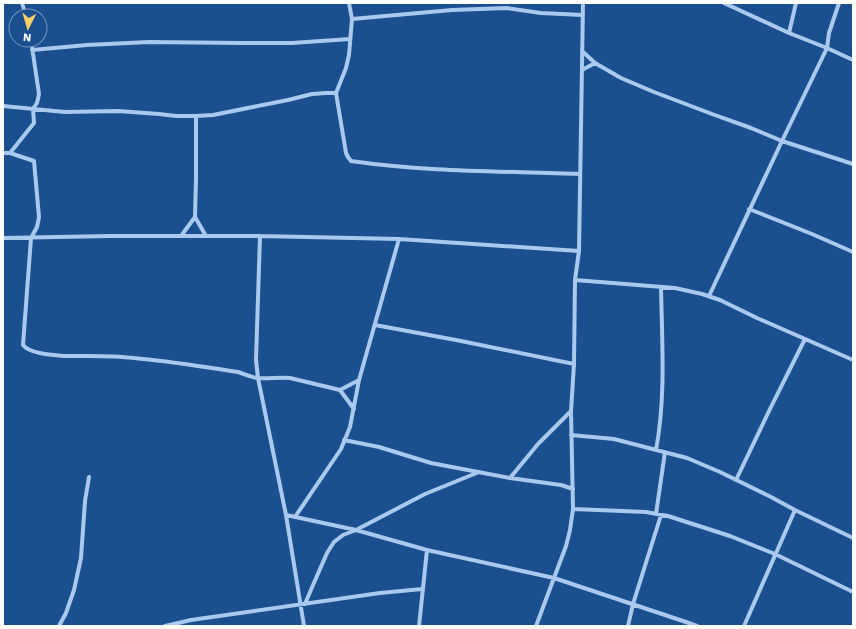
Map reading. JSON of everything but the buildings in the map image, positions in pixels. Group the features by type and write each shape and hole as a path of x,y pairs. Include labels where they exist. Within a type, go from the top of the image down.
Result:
{"street":[{"path":"348,3 352,19 349,55 346,68 336,93 346,153 351,160 418,168 580,174"},
{"path":"536,626 566,546 573,509 571,411 574,364 575,280 579,251 583,3"},
{"path":"724,3 788,33 853,60"},
{"path":"788,33 796,3"},
{"path":"709,296 749,209 827,48 829,33 839,3"},
{"path":"352,19 452,10 507,8 518,8 541,13 583,15"},
{"path":"10,153 34,123 33,109 38,94 32,50 87,45 149,42 277,43 350,39"},
{"path":"582,51 595,63 621,78 654,92 782,141 853,164"},
{"path":"582,70 595,63"},
{"path":"3,106 76,113 118,110 176,116 196,116 213,115 312,94 336,93"},
{"path":"181,236 194,217 196,180 196,116"},
{"path":"3,153 10,153 34,161 39,217 37,227 31,238 23,345 30,351 60,356 133,357 238,372 258,378 290,378 340,390 354,409"},
{"path":"749,209 853,252"},
{"path":"194,217 206,236"},
{"path":"3,238 260,236 399,240 579,251"},
{"path":"260,236 256,360 258,378 303,604 304,626"},
{"path":"296,517 332,464 341,449 350,428 359,380 399,240"},
{"path":"575,280 675,288 709,296 853,360"},
{"path":"656,450 662,394 661,287"},
{"path":"375,325 574,364"},
{"path":"736,480 805,339"},
{"path":"340,390 359,380"},
{"path":"510,478 538,444 571,411"},
{"path":"571,435 614,439 687,458 720,472 853,538"},
{"path":"344,440 379,447 431,463 573,488"},
{"path":"656,514 665,452"},
{"path":"303,604 327,554 334,542 343,535 356,530 425,494 479,472"},
{"path":"59,626 66,613 74,590 81,558 85,501 89,477"},
{"path":"573,509 646,512 668,516 730,536 775,554 853,592"},
{"path":"744,626 795,510"},
{"path":"286,515 356,530 427,550 554,578 697,626"},
{"path":"628,626 633,604 662,515"},
{"path":"419,626 427,550"},
{"path":"165,626 191,620 380,593 422,589"}]}
